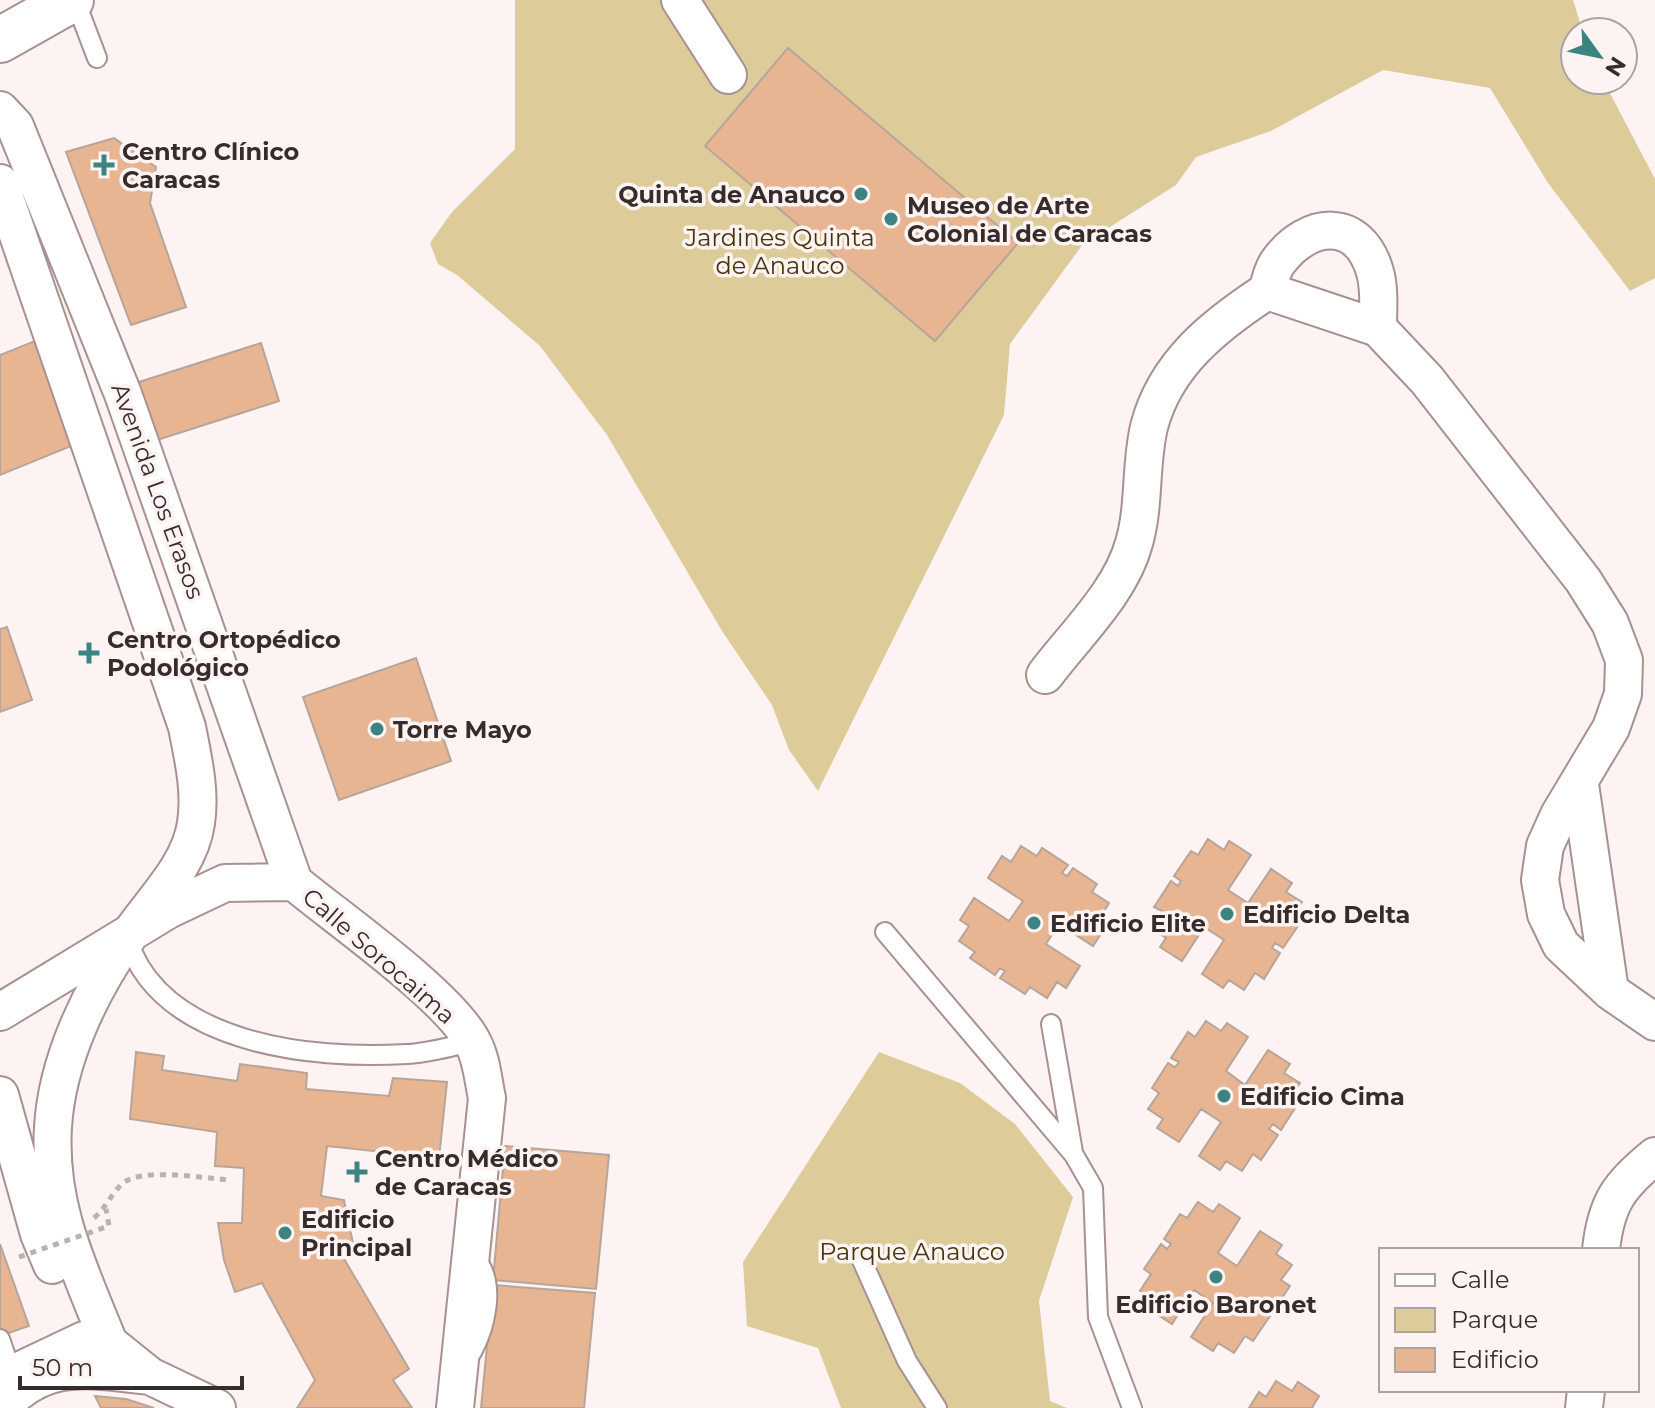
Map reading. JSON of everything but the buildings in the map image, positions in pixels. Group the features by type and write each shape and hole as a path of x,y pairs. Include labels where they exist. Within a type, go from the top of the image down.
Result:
{"main road":[{"path":"0,40 73,0"}],"street":[{"path":"680,0 728,75"},
{"name":"Avenida Los Erasos","path":"0,110 15,126 123,394 294,882"},
{"name":"Avenida Los Erasos","path":"0,183 187,727 194,760 196,825 187,850 167,884 127,938 86,1011 59,1085 53,1131 62,1227 96,1342"},
{"path":"1045,675 1117,582 1134,545 1149,428 1163,389 1191,349 1229,316 1267,291 1275,265 1306,235 1325,229 1344,232 1367,254 1376,273 1378,328"},
{"path":"1267,291 1378,328 1427,380 1583,580 1610,623 1624,660 1623,694 1611,728 1559,815 1545,846 1540,880 1546,914 1561,945 1610,991 1655,1022"},
{"path":"1580,784 1610,991"},
{"path":"0,1012 127,938 168,910 225,883 294,882"},
{"name":"Calle Sorocaima","path":"294,882 439,1002 473,1042 487,1098 455,1408"},
{"path":"0,1095 39,1234 96,1342 150,1376 217,1408"},
{"path":"1601,1248 1603,1226 1613,1197 1655,1156"},
{"path":"6,1377 96,1342"},
{"path":"1,1408 30,1380 53,1372 92,1370 150,1376"}],"lane":[{"path":"73,0 97,58"},
{"path":"885,932 1074,1155 1093,1188 1098,1317 1132,1408"},
{"path":"127,938 145,977 177,1008 198,1021 242,1037 305,1050 369,1055 410,1054 473,1042"},
{"path":"1051,1024 1074,1155"},
{"path":"860,1256 907,1361 937,1408"},
{"path":"0,1339 6,1377"}],"path":[{"path":"62,1227 93,1219 106,1209 122,1183 138,1174 229,1180"},
{"path":"19,1257 109,1226 106,1209"}],"green space":[{"name":"Jardines Quinta de Anauco","path":"515,0 1573,0 1578,16 1559,16 1559,96 1611,96 1655,179 1655,278 1630,291 1548,183 1490,88 1383,70 1271,131 1196,157 1176,185 1083,244 1010,344 1004,415 818,791 789,750 772,705 722,631 607,435 540,346 457,275 438,264 430,243 452,212 515,149"},
{"name":"Parque Anauco","path":"879,1052 960,1083 1015,1124 1073,1197 1039,1301 1050,1401 1067,1408 841,1408 818,1348 747,1326 743,1262"}],"place":[{"name":"Centro Clínico Caracas","path":"104,165"},
{"name":"Quinta de Anauco","path":"861,194"},
{"name":"Museo de Arte Colonial de Caracas","path":"891,219"},
{"name":"Centro Ortopédico Podológico","path":"89,653"},
{"name":"Torre Mayo","path":"377,729"},
{"name":"Edificio Delta","path":"1227,914"},
{"name":"Edificio Elite","path":"1034,923"},
{"name":"Edificio Cima","path":"1224,1096"},
{"name":"Centro Médico de Caracas","path":"357,1172"},
{"name":"Edificio Principal","path":"285,1233"},
{"name":"Edificio Baronet","path":"1216,1277"}]}
